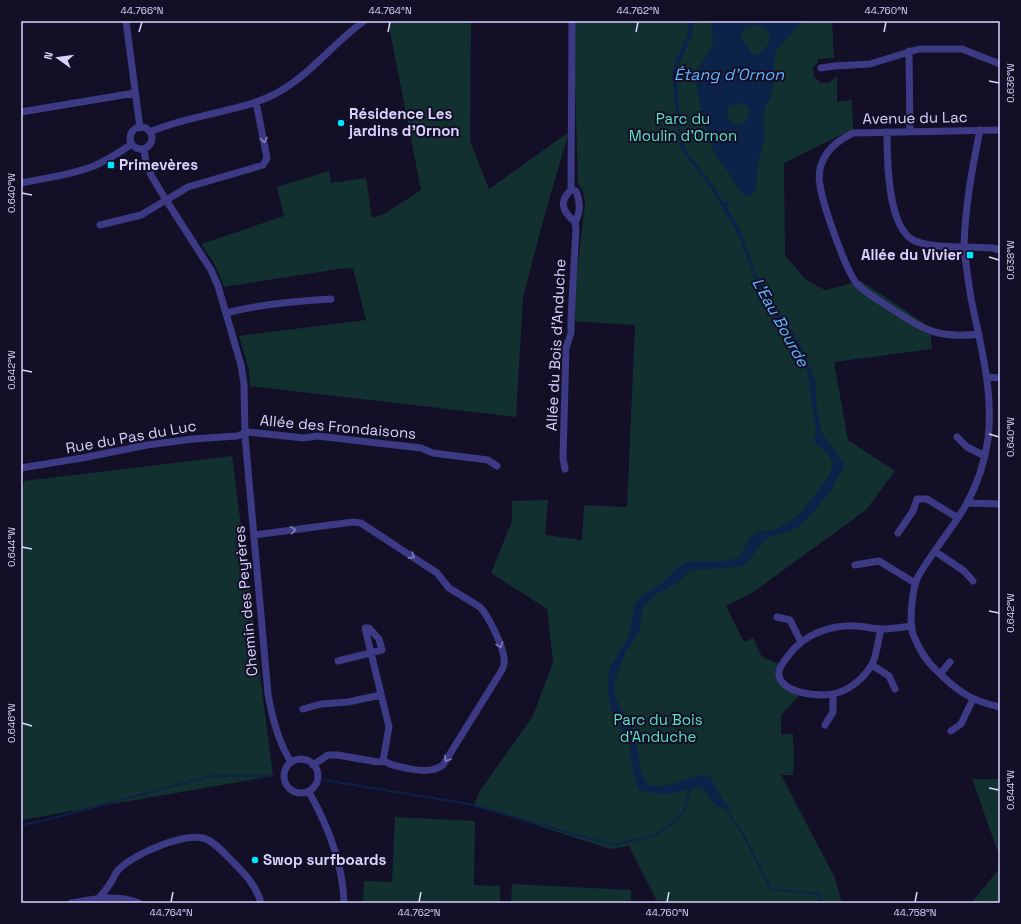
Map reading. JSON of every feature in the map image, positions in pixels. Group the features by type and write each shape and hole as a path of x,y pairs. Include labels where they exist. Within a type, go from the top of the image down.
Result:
{"street":[{"path":"126,21 140,128"},
{"path":"150,132 167,125 256,102 272,95 288,86 364,21"},
{"path":"572,21 571,190 564,200 564,211 566,215 575,222"},
{"path":"821,68 870,64 919,49 962,49 1000,64"},
{"path":"909,51 910,132"},
{"path":"21,112 135,93"},
{"path":"100,225 141,215 188,187 263,165 267,158 256,102"},
{"path":"146,128 150,132 152,139 147,148 136,148 132,144 131,137 136,129 146,128"},
{"path":"980,130 964,225 964,247 971,299 987,377 990,419 988,439 980,473 967,503 936,552 918,576 915,583 913,594 912,626 916,641 931,665 956,689 973,700 1000,707"},
{"name":"Avenue du Lac","path":"978,334 943,334 926,330 862,289 847,268 822,194 820,171 831,147 839,140 853,133 1000,130"},
{"path":"887,132 889,181 892,200 902,227 907,235 915,240 952,247 992,248 1000,250"},
{"path":"21,183 63,175 94,166 132,144"},
{"name":"Chemin des Peyrères","path":"144,149 146,162 152,177 211,270 218,286 241,365 244,384 245,433 268,694 274,724 291,762"},
{"name":"Allée du Bois d'Anduche","path":"565,469 562,458 566,348 571,334 570,318 576,228 575,222 579,211 580,199 576,191 571,190"},
{"path":"226,313 283,302 331,299"},
{"path":"987,377 1000,378"},
{"name":"Allée des Frondaisons","path":"245,433 261,433 304,438 317,436 421,448 433,453 488,460 497,466"},
{"name":"Rue du Pas du Luc","path":"21,468 147,445 193,439 237,436 245,433"},
{"path":"957,437 967,447 985,456"},
{"path":"898,533 913,511 917,499 927,499 958,518"},
{"path":"967,503 1000,504"},
{"path":"254,535 353,522 360,523 437,573 449,588 484,610 504,656 504,666 443,765 434,770 426,771 383,761 378,762 337,755 328,755 313,764"},
{"path":"936,552 964,571 973,580"},
{"path":"855,565 879,560 915,583"},
{"path":"777,617 790,620 801,642"},
{"path":"881,629 872,665 857,682 843,691 833,695 819,696 790,688 781,681 779,676 780,670 790,654 801,642 819,632 842,626 881,629 912,626"},
{"path":"338,660 370,653 388,727 383,761"},
{"path":"940,674 950,662"},
{"path":"872,665 889,676 895,689"},
{"path":"303,709 321,704 348,702 381,695"},
{"path":"825,725 833,712 833,695"},
{"path":"952,731 962,724 973,700"},
{"path":"295,760 305,760 313,764 316,769 318,779 313,788 309,792 303,794 292,791 283,777 284,771 291,762 295,760"},
{"path":"309,792 328,829 334,845 342,884 344,903"},
{"path":"98,899 109,886 118,870 130,860 164,844 194,838 203,838 222,851 248,877 259,894 261,903"},
{"path":"71,903 108,897 128,899 139,903"}],"green space":[{"path":"388,21 471,21 470,141 489,189 569,132 523,297 516,417 250,386 249,370 239,336 366,320 353,268 224,287 220,276 201,244 284,216 277,187 329,171 331,183 366,178 372,218 384,214 421,190"},
{"name":"Parc du Bois d'Anduche","path":"573,21 832,21 834,58 818,59 818,62 813,67 814,77 821,83 829,83 837,76 837,102 852,100 853,129 784,163 785,255 806,280 825,290 861,281 930,327 932,349 834,362 848,440 895,471 866,510 752,593 726,606 744,642 753,638 762,657 780,664 781,681 798,691 798,697 781,715 781,734 793,734 794,762 793,775 781,775 835,878 842,903 658,903 629,846 610,849 474,805 480,791 533,716 553,662 547,609 491,573 512,521 512,501 548,500 545,535 582,540 584,505 627,507 635,325 571,321 585,205 583,191 578,183"},
{"path":"232,456 273,776 21,820 21,498 24,481"},
{"path":"972,779 1000,779 1000,858"},
{"path":"395,817 475,821 474,885 500,886 500,903 363,903 364,881 392,882"},
{"path":"1000,868 1000,903 971,903"},
{"path":"512,884 631,890 631,903 511,903"}],"water":[{"path":"688,21 693,21 692,36 676,71 681,134 687,152 714,186 724,203 727,201 730,203 727,207 740,229 757,277 767,299 784,320 801,346 815,380 817,411 822,434 844,462 844,466 830,492 805,522 797,528 768,537 747,563 739,567 692,570 679,582 657,594 648,602 642,610 640,631 622,660 615,681 614,691 616,699 632,729 637,746 640,768 645,781 651,786 657,786 673,784 701,775 710,777 723,800 732,809 716,806 707,793 700,788 666,795 638,790 631,762 630,745 610,708 608,679 610,667 629,636 634,606 642,596 665,581 676,568 688,562 727,561 739,557 751,537 757,532 775,529 790,522 803,510 829,476 833,463 826,451 815,444 814,438 816,432 808,374 789,336 761,296 735,228 710,187 685,155 680,146 672,75 675,62 687,36"},
{"name":"Étang d'Ornon","path":"711,21 803,21 777,49 774,55 773,86 771,97 763,116 764,140 758,163 756,188 752,194 748,196 740,191 717,156 702,114 698,93 697,75 698,70 713,42","holes":["753,25 766,30 770,38 766,47 755,55 751,54 747,45 740,37 745,28","739,103 747,106 750,112 747,115 746,122 738,125 730,122 727,111 728,108"]}],"waterway":[{"path":"21,825 46,820 211,776 273,776"},
{"path":"324,780 469,804 612,845 654,836 670,825 685,810 690,789 688,789"},
{"name":"L'Eau Bourde","path":"723,806 743,834 771,889 819,894 821,903"}],"place":[{"name":"Résidence Les jardins d'Ornon","path":"341,123"},
{"name":"Primevères","path":"111,165"},
{"name":"Allée du Vivier","path":"970,255"},
{"name":"Swop surfboards","path":"255,860"}],"park label":[{"name":"Parc du Moulin d'Ornon","path":"683,128"}]}
